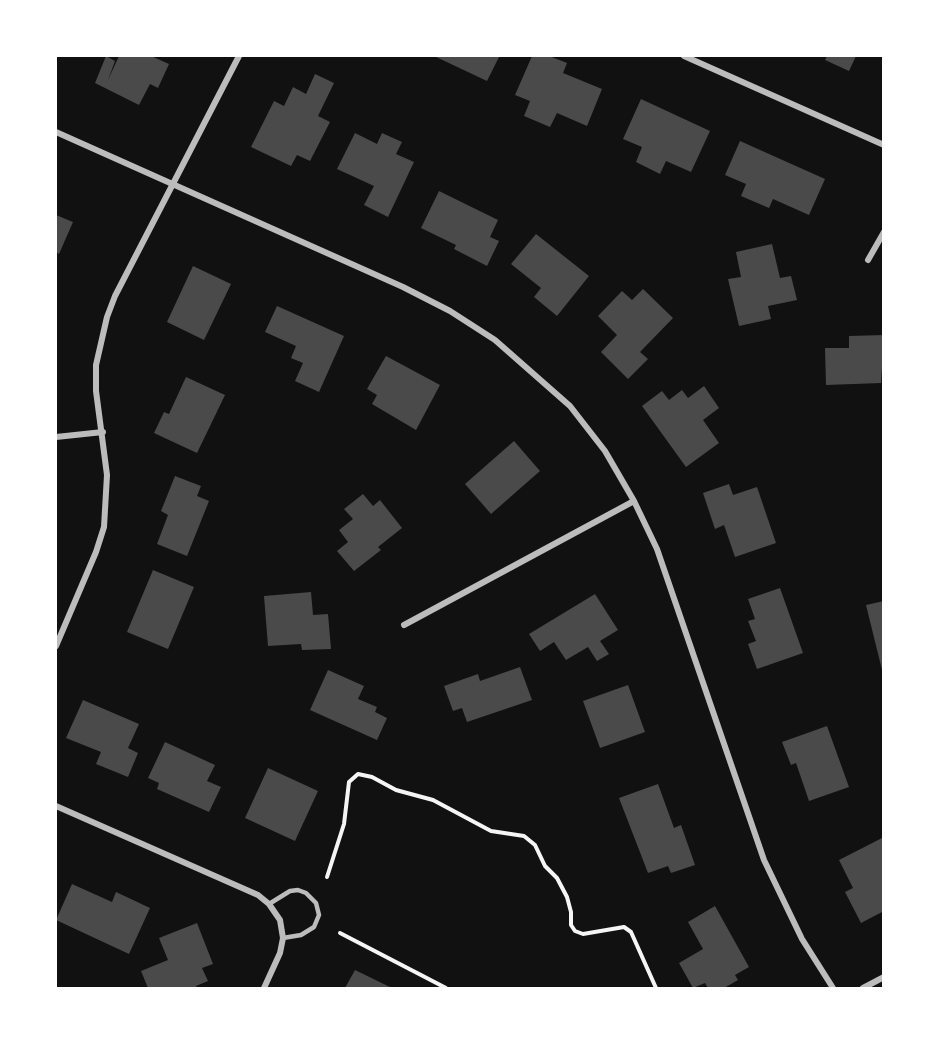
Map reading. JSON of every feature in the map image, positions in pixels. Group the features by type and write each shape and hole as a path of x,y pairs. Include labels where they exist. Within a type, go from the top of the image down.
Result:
{"street":[{"path":"56,646 96,552 104,527 107,475 96,391 100,339 115,296 239,56"},
{"path":"684,56 884,145"},
{"path":"56,132 403,287 450,311 495,340 570,406 605,452 634,501 657,549 764,860 802,939 833,988"},
{"path":"868,260 884,232"},
{"path":"56,437 103,432"},
{"path":"404,625 634,501"},
{"path":"56,806 258,895 269,903 280,920 283,938 280,953 264,988"},
{"path":"863,988 884,977"}],"lane":[{"path":"269,903 290,891 298,890 306,893 316,903 319,915 314,927 301,934 283,938"}],"path":[{"path":"327,877 344,824 349,782 358,774 372,777 396,790 433,801 490,831 524,836 535,845 545,866 556,878 567,897 571,912 571,925 575,931 583,934 624,927 631,932 656,988"},
{"path":"340,933 446,988"}],"building":[{"path":"106,56 115,61 108,80 119,56 151,56 169,64 158,88 150,84 139,105 95,83"},
{"path":"434,56 497,56 499,57 487,81"},
{"path":"532,56 549,56 567,63 563,73 602,89 587,126 557,113 550,127 524,116 530,101 515,95"},
{"path":"827,56 856,56 849,71 825,60"},
{"path":"315,74 334,83 318,116 330,122 310,161 297,155 291,166 251,147 274,101 284,106 293,87 306,94"},
{"path":"641,99 710,131 691,172 666,161 660,174 636,162 642,147 623,139"},
{"path":"355,133 377,144 382,133 402,142 396,154 414,162 388,217 364,205 374,186 337,169"},
{"path":"740,141 825,179 809,215 773,199 769,208 741,196 746,184 725,175"},
{"path":"439,191 498,220 490,237 499,241 487,266 454,249 456,245 421,228"},
{"path":"56,215 73,222 59,254 56,252"},
{"path":"536,234 589,276 557,316 534,297 541,288 511,264"},
{"path":"772,244 780,278 791,276 797,300 768,306 771,319 739,326 728,279 741,277 736,252"},
{"path":"193,266 231,284 204,340 167,322"},
{"path":"643,289 673,318 640,352 648,359 628,379 601,352 617,335 598,316 622,291 632,300"},
{"path":"277,306 344,336 319,392 295,381 303,363 291,358 296,346 265,332"},
{"path":"884,335 881,383 826,385 825,348 849,348 849,336"},
{"path":"386,356 440,385 416,430 372,404 377,395 367,389"},
{"path":"186,377 225,395 197,453 154,433 164,412 169,414"},
{"path":"704,386 719,408 703,420 719,443 686,467 642,406 662,391 669,400 682,390 688,398"},
{"path":"514,441 540,471 491,514 465,484"},
{"path":"175,476 201,486 197,496 209,501 187,556 157,544 168,515 161,511"},
{"path":"729,484 733,495 757,487 776,543 735,557 724,525 715,529 703,493"},
{"path":"363,494 373,506 380,500 402,528 378,547 381,550 354,571 337,551 348,542 339,530 353,519 344,509"},
{"path":"153,570 194,587 168,649 127,632"},
{"path":"780,588 803,653 757,669 748,644 756,641 748,621 755,619 748,599"},
{"path":"311,592 313,615 328,614 331,649 302,650 301,644 268,646 264,596"},
{"path":"595,594 618,630 600,641 609,654 597,661 588,647 566,660 554,642 540,651 529,634"},
{"path":"884,601 884,674 883,674 866,605"},
{"path":"520,667 532,700 467,722 462,708 453,711 444,686 478,674 480,681"},
{"path":"328,670 364,686 358,699 377,707 375,712 387,718 377,740 310,710"},
{"path":"628,685 645,732 600,748 583,701"},
{"path":"83,700 139,724 128,748 138,753 128,777 96,764 101,752 66,738"},
{"path":"827,726 849,787 809,801 796,763 791,765 782,742"},
{"path":"165,742 215,765 207,781 221,787 209,812 157,789 159,783 148,778"},
{"path":"268,768 318,791 295,841 245,818"},
{"path":"658,784 674,828 681,825 695,865 671,873 668,866 648,873 619,798"},
{"path":"884,837 884,911 861,923 845,892 853,888 839,860"},
{"path":"72,884 112,902 116,892 150,908 129,954 56,920"},
{"path":"715,906 749,967 735,975 738,980 724,988 708,988 705,983 693,988 679,963 703,949 688,922"},
{"path":"197,923 213,964 202,968 208,981 196,986 197,988 148,988 141,971 168,960 159,938"},
{"path":"355,970 392,988 345,988"}]}
